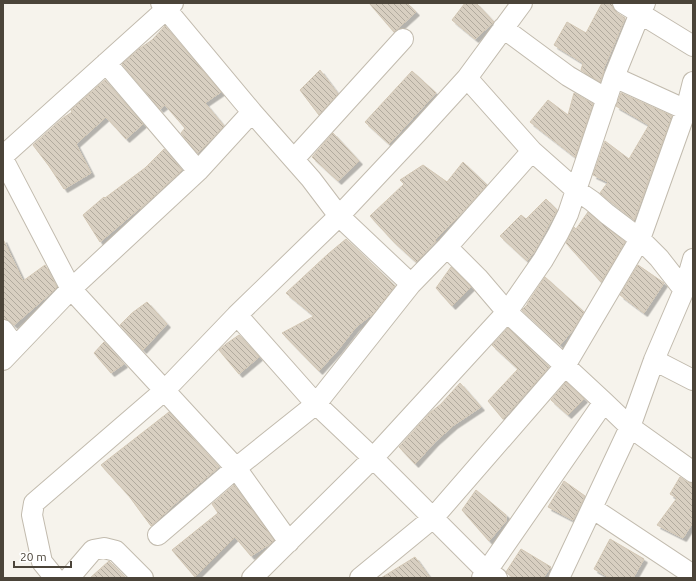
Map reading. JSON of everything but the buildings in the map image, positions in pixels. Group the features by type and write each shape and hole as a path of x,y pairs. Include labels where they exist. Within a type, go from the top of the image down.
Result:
{"street":[{"path":"55,578 42,562 32,516 34,503 165,390 237,315 339,216 417,134 467,78 522,3"},
{"path":"623,3 642,8 693,46"},
{"path":"289,542 236,468 71,289 3,158 167,5 252,112 311,179 339,216 411,284"},
{"path":"252,578 373,458 508,312 543,260 568,214 614,78 642,8"},
{"path":"503,28 568,76 607,98"},
{"path":"294,159 403,39"},
{"path":"106,63 198,171"},
{"path":"467,78 532,151 576,190 640,239 659,258 686,300"},
{"path":"614,78 689,111"},
{"path":"360,578 433,518 565,366 640,239 689,111 693,82"},
{"path":"9,353 71,289 198,171 252,112"},
{"path":"158,535 236,468 316,404 411,284 532,151"},
{"path":"447,246 508,312 630,427 693,472"},
{"path":"559,578 630,427 654,360 686,300 693,259"},
{"path":"237,315 316,404 373,458 489,576 604,402"},
{"path":"3,330 9,353"},
{"path":"654,360 693,380"},
{"path":"592,508 693,575"},
{"path":"69,578 93,550 104,548 116,551 143,578"}]}
